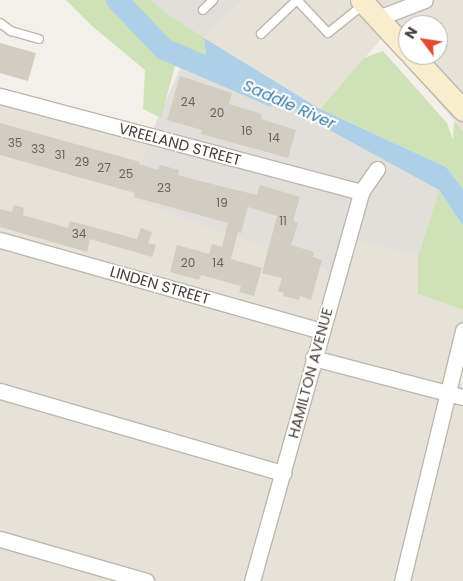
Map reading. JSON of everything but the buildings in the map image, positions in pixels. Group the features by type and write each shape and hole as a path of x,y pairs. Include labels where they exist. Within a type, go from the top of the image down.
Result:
{"street":[{"path":"368,7 425,0"},
{"path":"368,7 398,39"},
{"path":"421,65 463,110"},
{"name":"VREELAND STREET","path":"0,96 360,192"},
{"name":"HAMILTON AVENUE","path":"252,581 283,472 312,358 360,192 377,169"},
{"name":"LINDEN STREET","path":"0,240 321,331"},
{"path":"402,581 462,330"},
{"path":"312,358 463,397"},
{"path":"0,391 283,472"},
{"path":"0,539 146,581"}],"lane":[{"path":"203,10 213,0"},
{"path":"261,34 297,0 328,33 368,7"},
{"path":"0,23 11,31 39,39"}],"shaded area":[{"path":"142,0 243,0 204,38 208,63 439,190 418,256 346,237 335,274 130,199 150,136 188,51"},
{"path":"243,0 463,0 463,131 407,65 448,65 448,15 398,15 398,55 383,37 320,109 204,38"},
{"path":"0,93 150,136 130,199 335,274 325,228 418,256 418,294 463,310 463,371 460,383 463,385 463,581 0,581"}],"green space":[{"path":"66,0 150,0 204,38 209,80 175,66 161,118 143,109 145,70 92,26"},
{"path":"383,51 447,123 453,140 454,121 463,131 463,189 446,167 320,109 364,58"},
{"path":"439,190 463,226 463,310 418,294 418,256"}],"water":[{"name":"Saddle River","path":"204,38 320,109 446,167 463,189 463,226 439,190 207,63"}],"waterway":[{"name":"Saddle River","path":"117,0 164,49 271,95"}]}
